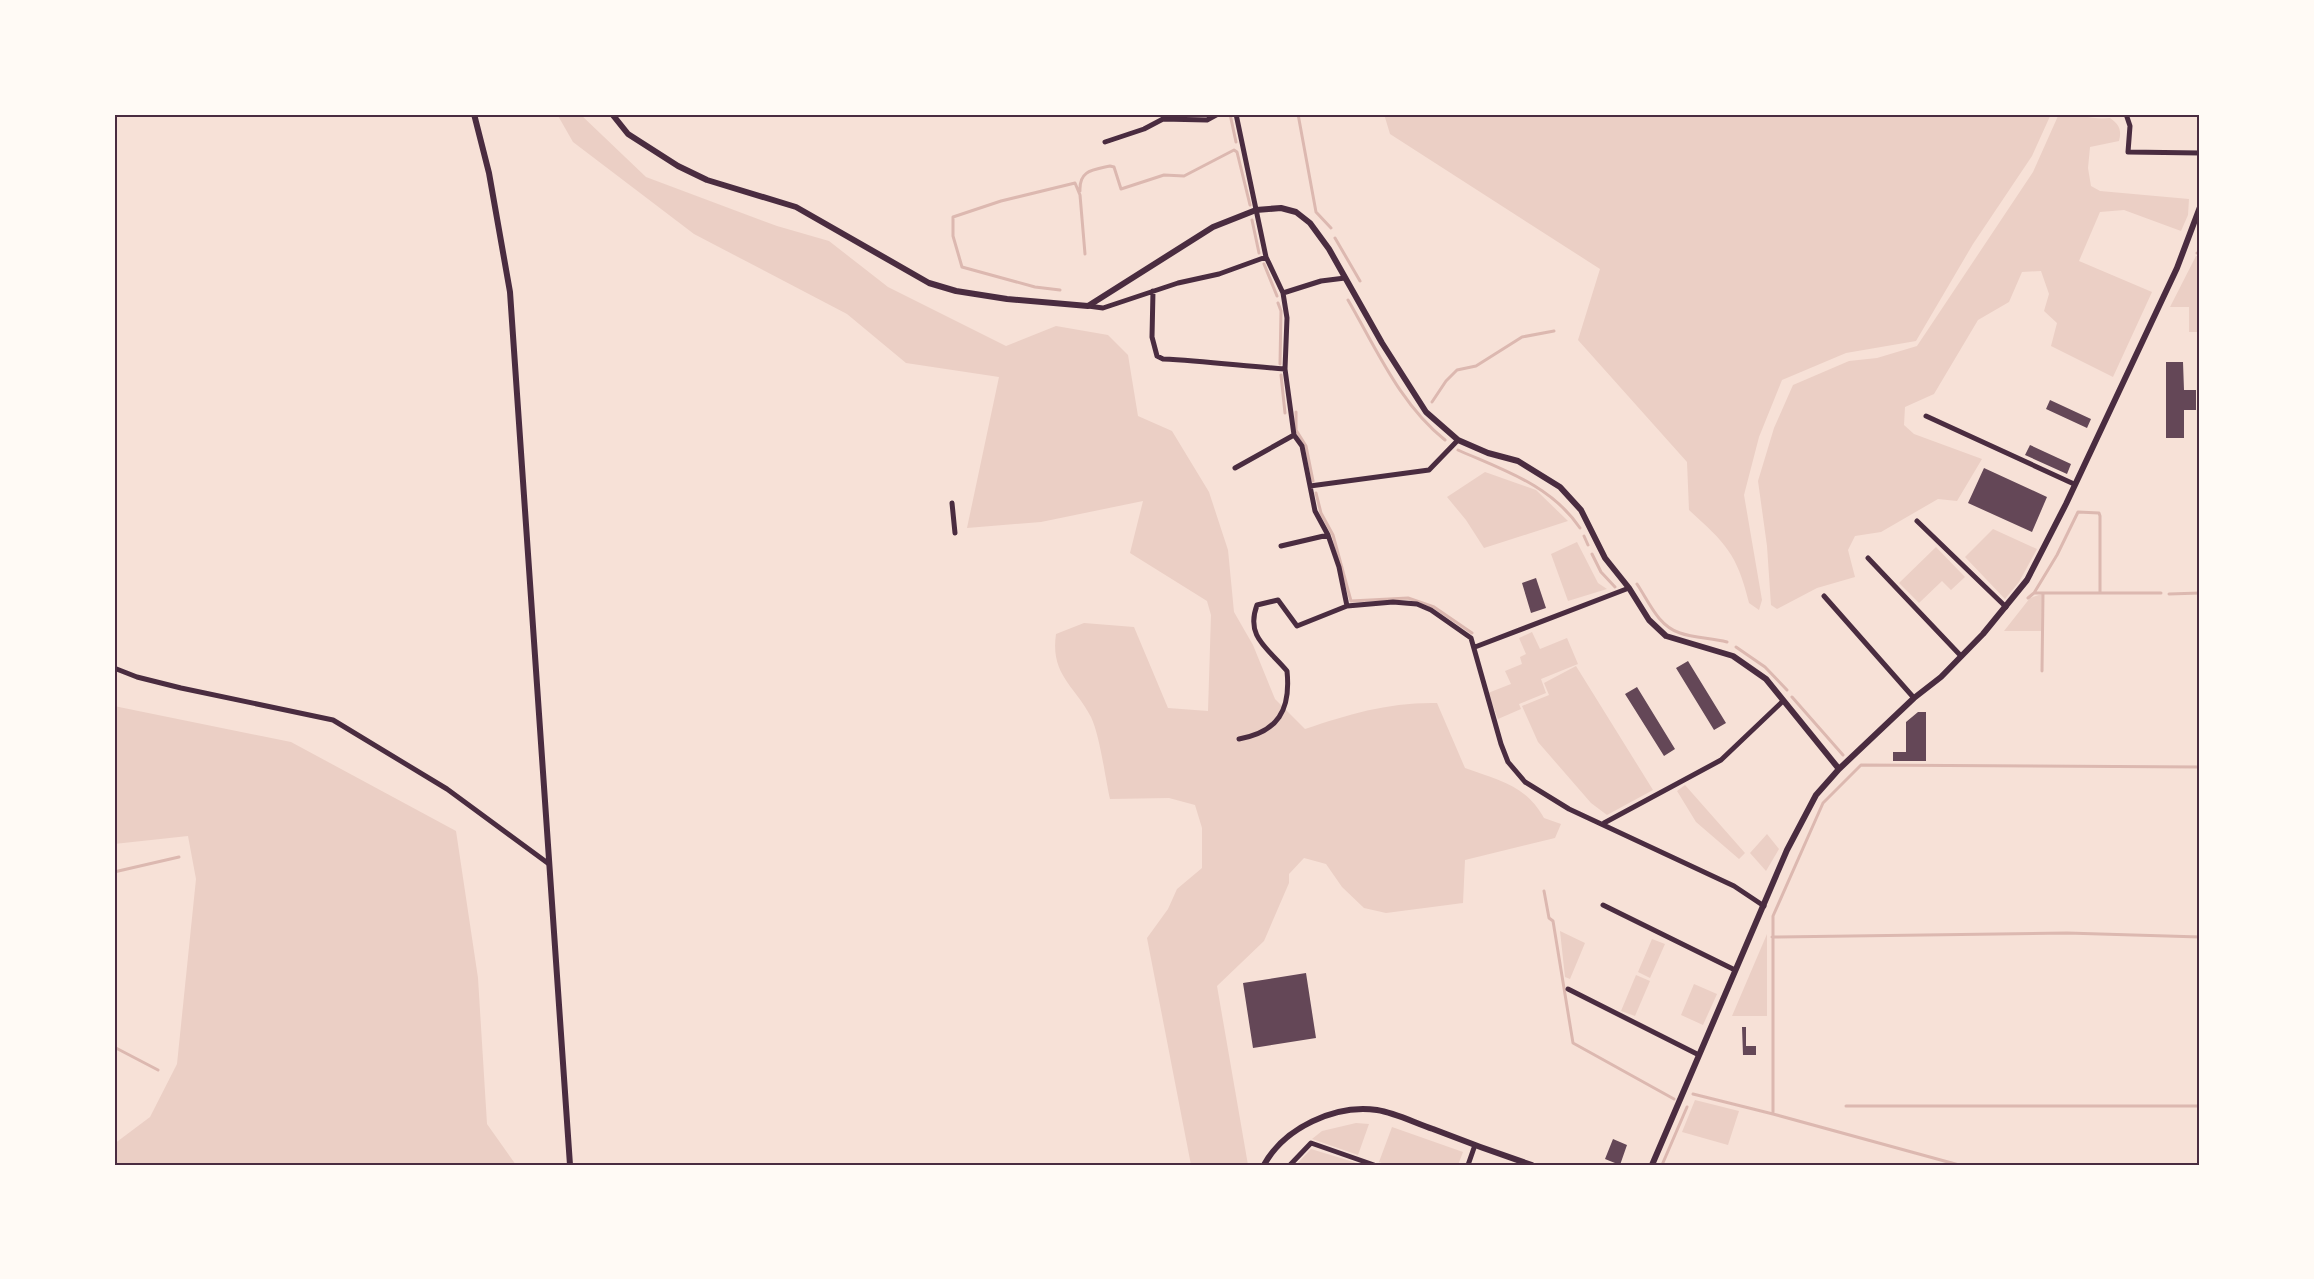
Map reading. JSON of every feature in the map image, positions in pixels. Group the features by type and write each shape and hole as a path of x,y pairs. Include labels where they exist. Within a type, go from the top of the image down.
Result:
{"street":[{"path":"474,114 489,173 510,292 570,1165"},
{"path":"612,114 628,134 678,166 707,180 796,207 929,283 956,291 1103,308 1153,291 1219,274 1266,257"},
{"path":"1105,142 1144,129 1163,119 1208,120 1218,114"},
{"path":"1236,114 1266,257 1282,293 1287,318 1285,369 1294,435 1302,446 1315,511 1328,536 1339,567 1347,606"},
{"path":"2126,114 2130,126 2128,152 2200,153"},
{"path":"1652,1165 1800,822 1816,795 1839,769 1914,698 1941,677 2006,607 2032,571 2177,268 2200,207"},
{"path":"1088,306 1213,227 1256,210 1281,208 1296,212 1310,223 1324,240 1426,412 1458,440 1488,453 1518,461 1560,487 1581,510 1605,558 1629,588 1649,620 1666,636 1733,656 1766,679 1839,769"},
{"path":"1282,293 1321,281 1345,278"},
{"path":"1153,291 1152,337 1157,356 1163,359 1219,361 1245,366 1285,369"},
{"path":"1926,416 2074,484"},
{"path":"1235,468 1294,435"},
{"path":"1310,486 1429,470 1458,440"},
{"path":"952,503 955,533"},
{"path":"1917,521 2006,607"},
{"path":"1281,546 1328,536"},
{"path":"1868,558 1961,656"},
{"path":"1475,647 1629,588"},
{"path":"1824,596 1914,698"},
{"path":"1239,739 1260,735 1276,723 1286,702 1287,671 1264,647 1254,631 1252,620 1257,605 1278,600 1297,626 1347,606 1393,602 1416,604 1472,638 1508,762 1533,787 1569,809 1604,823 1734,886 1764,906"},
{"path":"114,668 181,688 333,720 447,789 549,864"},
{"path":"1604,823 1721,760 1783,700"},
{"path":"1603,905 1735,970"},
{"path":"1568,989 1699,1055"},
{"path":"1264,1165 1290,1134 1311,1122 1344,1110 1378,1110 1532,1165"},
{"path":"1290,1165 1311,1143 1360,1163 1374,1165"},
{"path":"1468,1165 1475,1145"}],"shaded area":[{"path":"557,114 580,114 646,177 777,226 829,241 888,287 1006,346 1056,326 1108,335 1128,355 1138,416 1172,431 1209,492 1228,550 1234,612 1253,645 1275,699 1305,729 1370,710 1437,703 1465,768 1510,785 1529,798 1544,818 1561,824 1555,838 1465,860 1463,903 1386,913 1364,908 1342,887 1326,864 1304,858 1289,874 1289,883 1264,941 1217,986 1248,1165 1191,1165 1147,938 1168,909 1177,889 1202,868 1202,828 1195,805 1169,798 1110,799 1094,725 1085,706 1060,670 1055,648 1056,634 1084,623 1134,627 1168,708 1208,711 1211,615 1207,601 1130,553 1143,501 1041,522 967,528 999,377 906,363 847,314 694,234 573,142"},
{"path":"1384,114 2051,114 2032,156 1973,244 1916,341 1846,353 1782,380 1759,437 1744,495 1762,600 1759,610 1749,603 1740,572 1728,550 1712,531 1689,510 1687,462 1578,340 1600,269 1390,134"},
{"path":"2062,114 2110,118 2119,128 2119,141 2090,147 2088,168 2091,186 2100,191 2189,199 2188,215 2181,231 2124,210 2100,212 2079,261 2152,292 2113,377 2051,346 2057,323 2044,311 2049,294 2041,271 2022,272 2009,302 1978,320 1934,394 1905,407 1904,425 1914,434 1982,459 1957,501 1938,499 1881,532 1855,536 1848,550 1855,577 1817,588 1777,609 1771,605 1767,546 1758,481 1774,428 1793,385 1849,361 1877,358 1917,346 2033,172 2058,116"},
{"path":"2196,256 2200,256 2200,332 2189,332 2189,307 2170,307"},
{"path":"1485,472 1536,490 1568,521 1484,548 1466,520 1447,497"},
{"path":"1993,529 2037,549 2019,582 2005,599 1965,557"},
{"path":"1577,542 1598,583 1607,589 1568,601 1551,554"},
{"path":"1936,547 1965,577 1951,590 1942,581 1919,603 1899,583"},
{"path":"2042,594 2041,631 2004,631 2030,598"},
{"path":"1532,632 1540,649 1567,638 1578,664 1541,679 1546,693 1519,704 1521,709 1498,719 1488,693 1511,684 1505,671 1522,664 1520,657 1526,654 1519,638"},
{"path":"1576,666 1653,790 1607,815 1591,803 1538,742 1522,706 1549,695 1544,683"},
{"path":"114,706 291,742 456,831 478,978 487,1124 516,1165 114,1165 114,1144 150,1117 177,1064 196,879 188,836 114,844"},
{"path":"1685,785 1745,853 1739,859 1696,822 1677,791"},
{"path":"1767,834 1779,849 1766,871 1750,853"},
{"path":"1560,931 1585,943 1570,979 1565,977"},
{"path":"1767,934 1767,1016 1732,1016"},
{"path":"1652,939 1665,944 1650,978 1638,972"},
{"path":"1636,975 1650,981 1635,1016 1621,1011"},
{"path":"1694,984 1717,994 1703,1025 1681,1015"},
{"path":"1695,1100 1739,1111 1728,1145 1682,1132"},
{"path":"1356,1123 1369,1124 1358,1155 1312,1139 1322,1131"},
{"path":"1392,1127 1463,1152 1458,1165 1387,1165 1379,1162"},
{"path":"1311,1149 1357,1163 1356,1165 1296,1165"}],"building":[{"path":"2166,362 2183,362 2184,390 2196,390 2196,410 2184,410 2184,438 2166,438"},
{"path":"2050,400 2091,419 2087,428 2046,409"},
{"path":"2030,445 2071,464 2067,474 2025,455"},
{"path":"1984,468 2047,497 2032,532 1968,503"},
{"path":"1536,578 1546,608 1531,613 1522,583"},
{"path":"1688,661 1726,723 1714,730 1676,668"},
{"path":"1637,687 1675,749 1664,756 1625,694"},
{"path":"1918,712 1926,712 1926,761 1893,761 1893,752 1906,752 1906,722"},
{"path":"1306,973 1316,1038 1253,1048 1243,983"},
{"path":"1742,1027 1746,1027 1746,1046 1756,1046 1756,1055 1743,1055"},
{"path":"1613,1139 1627,1145 1620,1165 1605,1159"}],"waterway":[{"path":"1230,114 1236,142"},
{"path":"1298,114 1316,212 1331,228"},
{"path":"1080,191 1080,184 1085,175 1098,169 1114,167 1121,189 1164,175 1184,176 1234,150 1237,152 1250,205"},
{"path":"1060,290 1035,287 962,267 953,236 953,217 1001,201 1075,183 1080,195 1085,254"},
{"path":"1252,220 1259,253"},
{"path":"1335,238 1360,281"},
{"path":"1264,264 1277,296"},
{"path":"1348,300 1402,393 1429,426 1445,440"},
{"path":"1278,303 1281,311 1280,364"},
{"path":"1432,402 1446,381 1457,370 1476,366 1522,337 1554,331"},
{"path":"1281,375 1285,413"},
{"path":"1296,412 1296,430 1306,446 1313,481"},
{"path":"1458,450 1509,472 1541,490 1555,500 1580,528"},
{"path":"1316,493 1321,513 1333,535 1351,601 1408,598 1434,607 1472,633"},
{"path":"2034,593 2057,555 2078,512 2099,513 2100,516 2100,593"},
{"path":"1584,536 1588,545"},
{"path":"1592,554 1601,572 1615,587"},
{"path":"1637,584 1655,613 1672,630 1691,636 1727,642"},
{"path":"2028,598 2034,593 2161,593"},
{"path":"2042,671 2043,593"},
{"path":"2169,594 2200,593"},
{"path":"1736,647 1765,667 1787,690"},
{"path":"1792,697 1843,755"},
{"path":"1693,1094 1773,1114 1773,916 1823,803 1861,765 2200,767"},
{"path":"114,872 179,857"},
{"path":"1544,891 1549,918 1553,921 1573,1043 1674,1099"},
{"path":"1772,937 2067,933 2200,937"},
{"path":"114,1047 158,1070"},
{"path":"1846,1106 2200,1106"},
{"path":"1662,1165 1687,1107"},
{"path":"1773,1114 1959,1165"}]}
